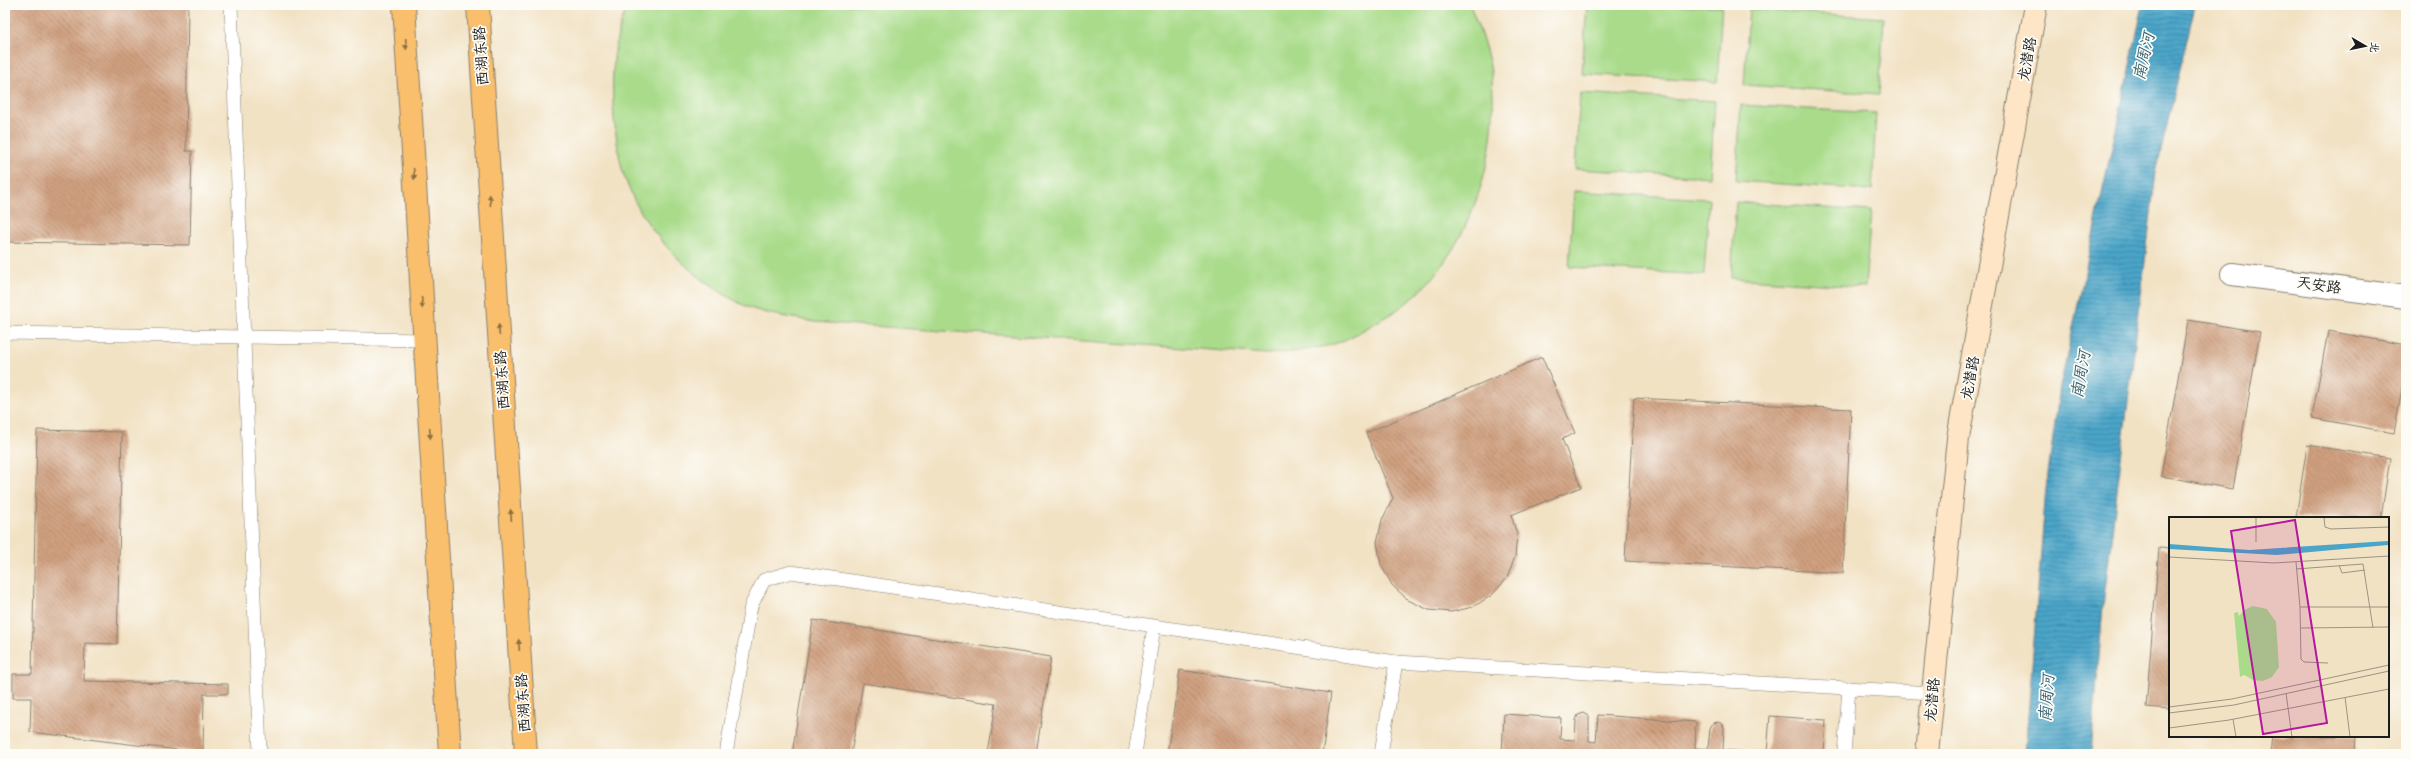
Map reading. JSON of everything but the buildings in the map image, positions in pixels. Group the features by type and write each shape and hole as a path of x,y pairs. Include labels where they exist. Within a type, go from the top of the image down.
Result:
{"main road":[{"path":"404,5 450,754"},
{"name":"西湖东路","path":"478,5 526,754"}],"street":[{"name":"龙潜路","path":"1927,754 1958,438 2036,5"},
{"name":"天安路","path":"2232,274 2406,297"}],"lane":[{"path":"231,5 260,754"},
{"path":"5,333 424,340"},
{"path":"726,754 751,606 764,580 791,572 1396,662 1933,693"},
{"path":"1134,754 1153,633"},
{"path":"1381,754 1396,662"},
{"path":"1844,754 1849,688"}],"green space":[{"path":"628,5 1470,5 1484,42 1491,71 1493,111 1491,142 1485,173 1475,203 1462,232 1446,259 1427,283 1402,307 1345,340 1334,344 1293,352 1268,354 815,322 758,311 721,293 685,265 668,248 640,211 630,191 622,169 616,137 613,104 613,75 616,46"},
{"path":"1587,5 1722,6 1717,82 1582,74"},
{"path":"1749,9 1884,18 1879,94 1744,85"},
{"path":"1580,93 1715,101 1710,177 1575,169"},
{"path":"1741,105 1876,113 1872,190 1736,181"},
{"path":"1574,191 1709,199 1704,275 1569,267"},
{"path":"1736,202 1871,211 1865,287 1731,278"}],"water":[{"name":"南周河","path":"2143,5 2195,5 2156,172 2103,606 2091,754 2025,754 2046,488 2060,387"}]}
